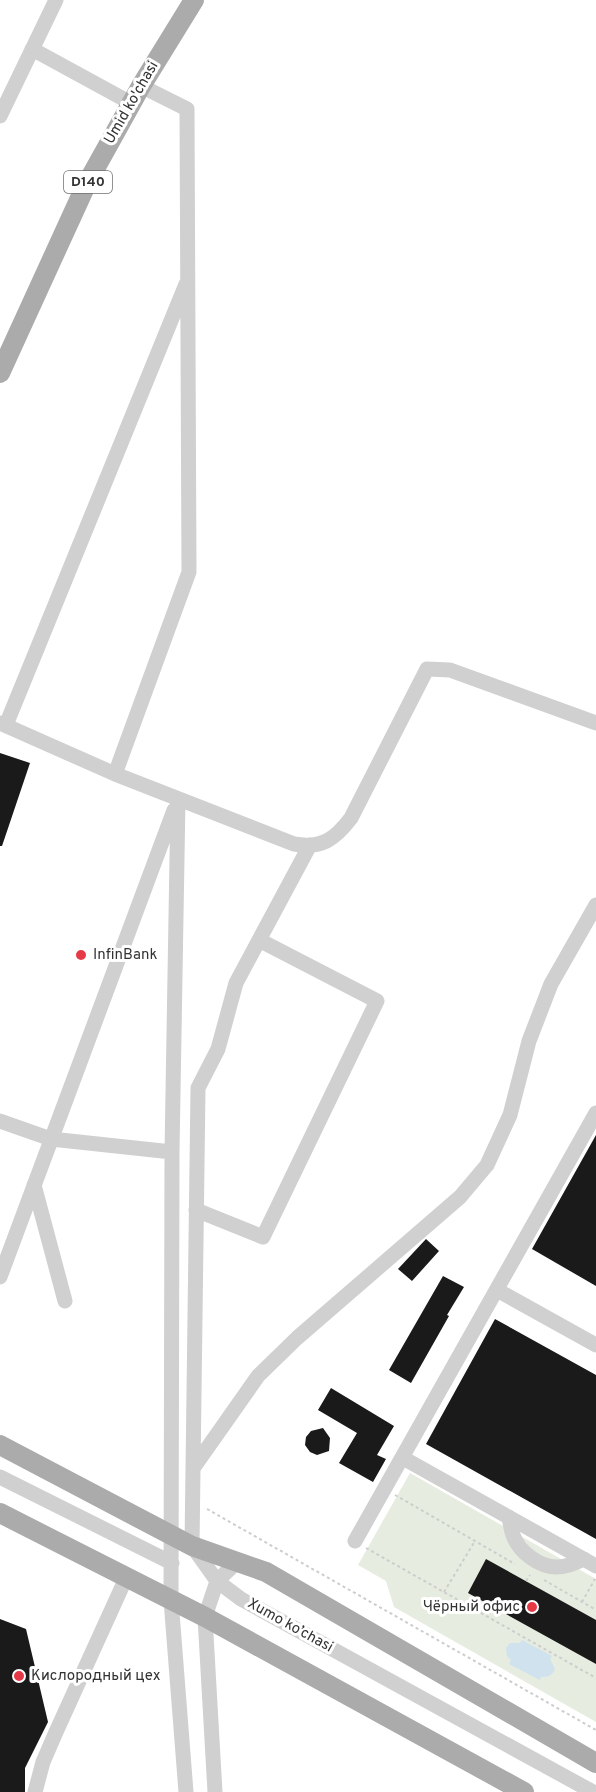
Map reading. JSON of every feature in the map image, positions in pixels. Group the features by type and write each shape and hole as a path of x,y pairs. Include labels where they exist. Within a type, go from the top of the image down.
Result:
{"main road":[{"name":"Umid ko'chasi","path":"0,373 86,185 131,103 194,0"},
{"name":"Xumo ko’chasi","path":"0,1445 192,1546"},
{"path":"0,1513 205,1617 524,1792"},
{"path":"192,1546 266,1572 596,1763"}],"street":[{"path":"0,116 56,0"},
{"path":"32,49 131,103"},
{"path":"115,774 189,572 187,109 141,86"},
{"path":"189,277 3,724 115,774 178,799 294,844 310,845 325,842 337,836 351,818 427,669 450,670 596,723"},
{"path":"0,1277 178,799"},
{"path":"178,799 172,1152 171,1599 186,1792"},
{"path":"192,1546 198,1088 218,1049 237,983 310,845"},
{"path":"194,1467 258,1376 297,1338 460,1197 487,1165 510,1114 529,1041 551,984 596,905"},
{"path":"196,1210 263,1237 377,1001 259,940"},
{"path":"355,1541 596,1113"},
{"path":"0,1121 51,1138 172,1152"},
{"path":"34,1185 65,1301"},
{"path":"497,1290 596,1345"},
{"path":"403,1458 590,1562"},
{"path":"0,1477 172,1563"},
{"path":"509,1517 513,1536 523,1551 537,1562 555,1567 590,1562"},
{"name":"Xumo ko’chasi","path":"192,1546 217,1581 242,1599 592,1792"},
{"path":"215,1792 205,1617 217,1581 237,1562"},
{"path":"35,1792 43,1762 126,1578"}],"path":[{"path":"385,1490 521,1567"},
{"path":"192,1501 596,1730"},
{"path":"355,1541 596,1678"},
{"path":"444,1592 475,1541"},
{"path":"582,1602 596,1577"},
{"path":"541,1578 596,1610"},
{"path":"592,1584 596,1587"}],"shaded area":[{"path":"410,1473 596,1579 596,1722 394,1607 386,1581 358,1565"}],"water":[{"path":"522,1640 552,1656 550,1659 555,1669 551,1675 541,1677 540,1680 509,1664 511,1660 507,1656 506,1648 510,1643 520,1643"}],"building":[{"path":"0,753 30,763 2,846 0,846"},
{"path":"596,1135 596,1286 532,1249"},
{"path":"426,1239 439,1251 412,1281 398,1269"},
{"path":"443,1276 464,1287 411,1383 389,1370"},
{"path":"495,1319 596,1375 596,1539 426,1444"},
{"path":"331,1388 394,1426 377,1455 386,1459 373,1482 339,1463 357,1433 318,1410"},
{"path":"323,1428 330,1438 329,1451 317,1455 310,1452 305,1445 306,1437 311,1431"},
{"name":"Чёрный офис","path":"486,1559 596,1620 596,1664 468,1593"},
{"name":"Кислородный цех","path":"0,1619 26,1629 48,1722 25,1768 25,1792 0,1792"}],"place":[{"name":"InfinBank","path":"81,955"},
{"name":"Чёрный офис","path":"532,1607"},
{"name":"Кислородный цех","path":"19,1676"}]}
